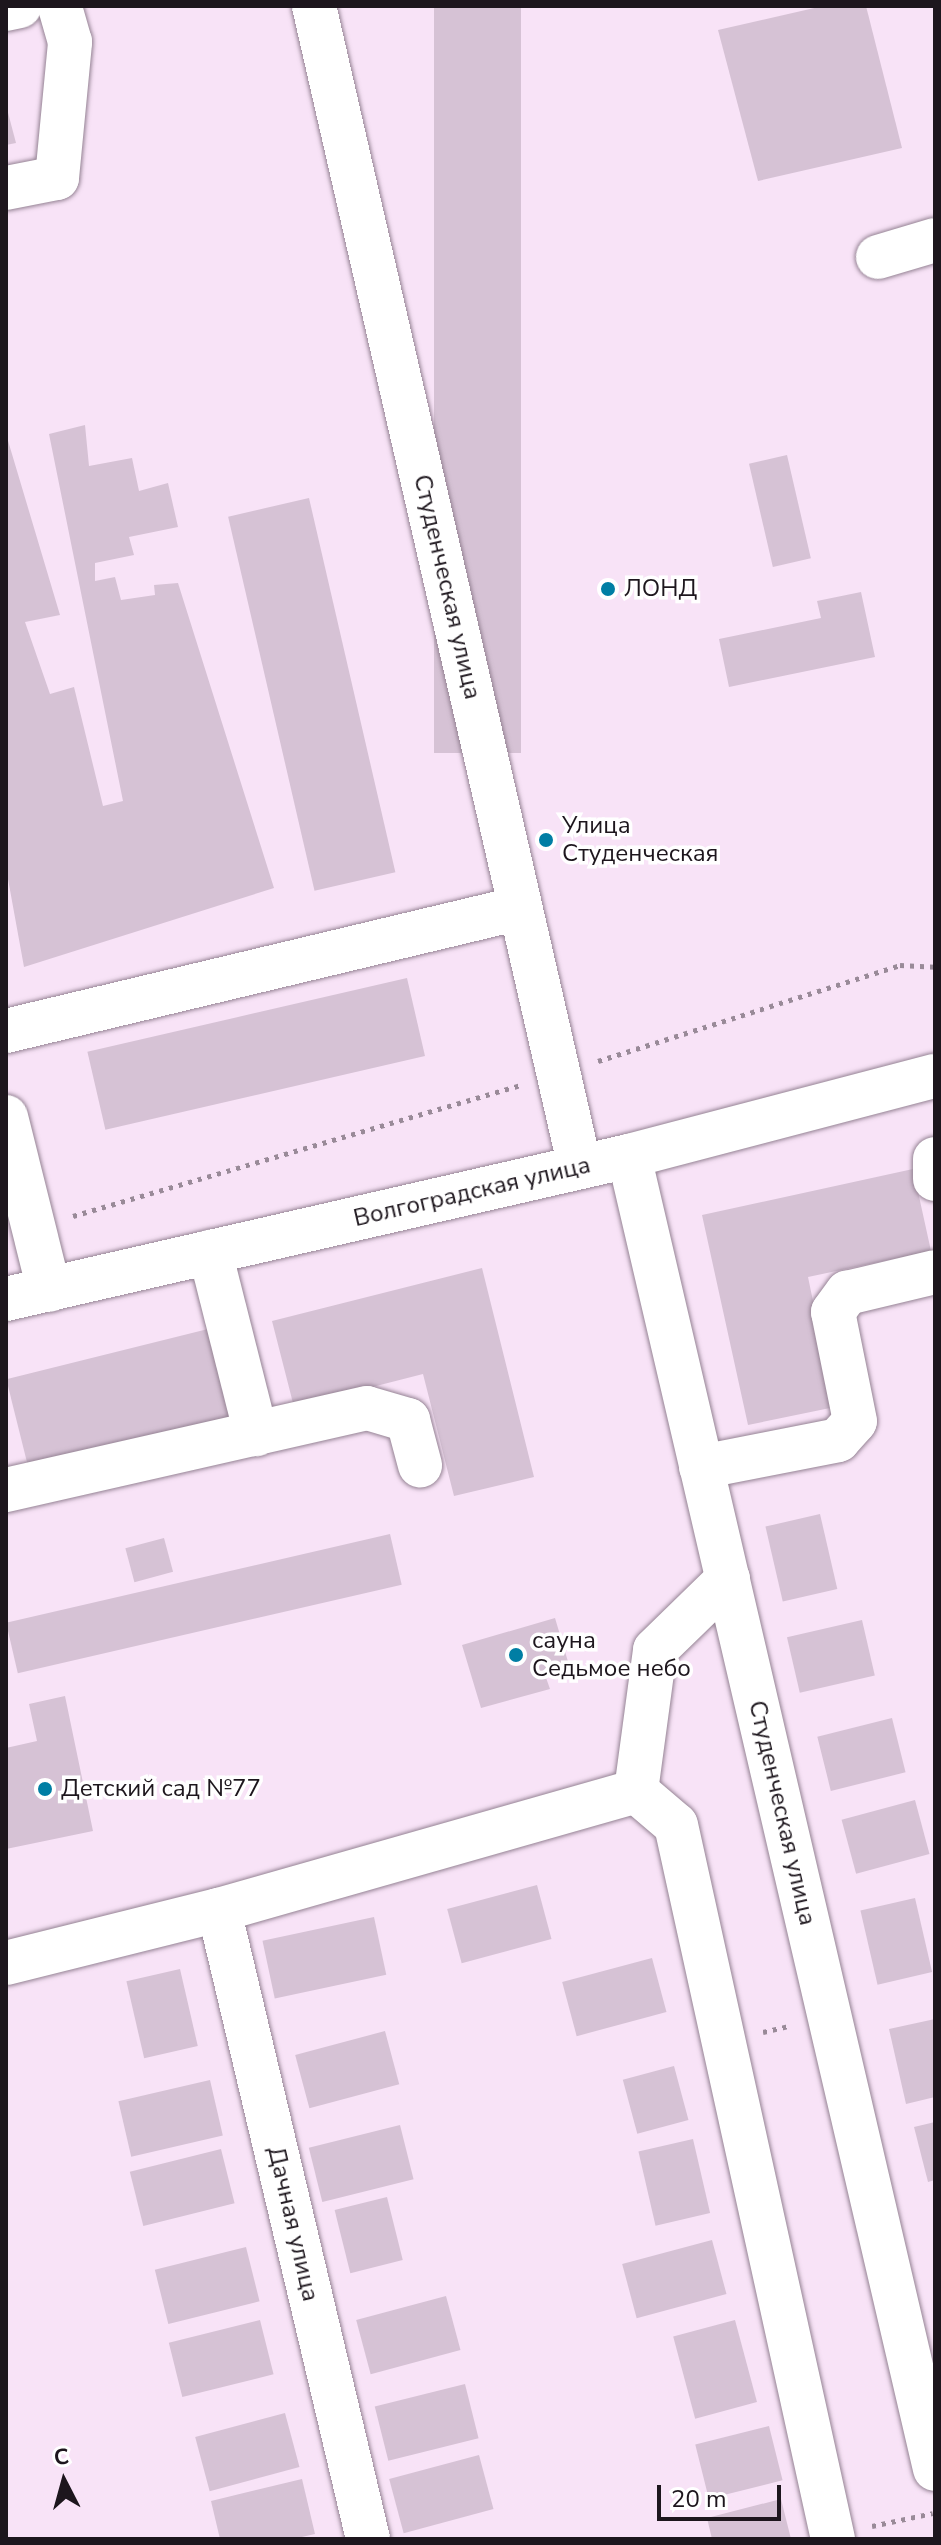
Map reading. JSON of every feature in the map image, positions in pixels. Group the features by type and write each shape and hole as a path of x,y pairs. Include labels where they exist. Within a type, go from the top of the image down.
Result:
{"street":[{"path":"6,9 17,6"},
{"path":"6,188 57,178 70,42 60,6"},
{"name":"Студенческая улица","path":"314,6 580,1167"},
{"path":"878,257 935,240"},
{"path":"6,1031 520,908"},
{"name":"Волгоградская улица","path":"6,1299 629,1156 935,1076"},
{"path":"6,1117 49,1290"},
{"name":"Студенческая улица","path":"629,1156 935,2469"},
{"path":"935,1159 935,1179"},
{"path":"210,1252 256,1434"},
{"path":"701,1467 838,1440 855,1421 833,1312 847,1293 935,1272"},
{"path":"6,1490 367,1408 408,1420 420,1465"},
{"path":"636,1791 655,1650 728,1579"},
{"path":"6,1963 219,1910 636,1791"},
{"path":"636,1791 676,1825 832,2537"},
{"name":"Дачная улица","path":"219,1910 368,2539"}],"path":[{"path":"34,1228 558,1073 900,965 935,967"},
{"path":"723,2042 829,2016"},
{"path":"832,2537 935,2513"}],"building":[{"path":"434,6 521,6 521,753 434,753"},
{"path":"823,6 866,6 902,148 758,181 718,30"},
{"path":"6,105 16,143 6,145"},
{"path":"85,425 89,466 132,458 139,491 168,483 178,527 129,537 134,555 95,563 95,581 115,577 121,600 155,595 154,585 178,583 274,888 24,967 6,868 6,434 60,615 25,622 50,694 74,687 103,806 123,801 49,434"},
{"path":"787,455 811,558 773,567 749,464"},
{"path":"309,498 395,872 315,891 228,517"},
{"path":"861,592 875,657 729,687 719,639 821,618 817,601"},
{"path":"407,978 425,1056 105,1130 87,1052"},
{"path":"913,1169 931,1251 808,1277 835,1407 748,1425 702,1215"},
{"path":"482,1268 534,1477 454,1496 423,1374 294,1407 272,1321"},
{"path":"212,1328 234,1418 29,1470 6,1379"},
{"path":"820,1514 837,1589 783,1602 765,1527"},
{"path":"390,1534 402,1585 18,1673 6,1623"},
{"path":"164,1538 173,1572 134,1582 125,1548"},
{"name":"сауна Седьмое небо","path":"555,1618 569,1665 544,1672 550,1689 481,1708 462,1645"},
{"path":"862,1620 875,1676 800,1693 787,1637"},
{"name":"Детский сад №77","path":"65,1696 93,1831 6,1849 6,1748 37,1741 29,1704"},
{"path":"892,1718 906,1772 831,1791 817,1737"},
{"path":"915,1800 929,1854 856,1874 842,1820"},
{"path":"537,1885 551,1939 462,1963 447,1909"},
{"path":"915,1898 932,1972 878,1985 860,1911"},
{"path":"374,1917 386,1975 275,1998 262,1941"},
{"path":"652,1958 666,2012 577,2036 562,1982"},
{"path":"180,1969 198,2046 144,2058 126,1981"},
{"path":"935,2019 935,2097 906,2104 889,2029"},
{"path":"385,2031 399,2084 309,2108 295,2055"},
{"path":"674,2066 688,2120 637,2134 623,2080"},
{"path":"210,2080 223,2136 131,2157 118,2101"},
{"path":"935,2122 935,2180 928,2182 914,2127"},
{"path":"400,2125 414,2179 322,2202 309,2148"},
{"path":"693,2139 710,2213 656,2226 638,2152"},
{"path":"221,2149 235,2203 143,2226 130,2172"},
{"path":"387,2197 403,2260 350,2273 335,2210"},
{"path":"712,2240 726,2294 637,2318 622,2264"},
{"path":"246,2247 260,2301 168,2324 155,2270"},
{"path":"446,2296 460,2350 371,2374 356,2320"},
{"path":"260,2320 274,2374 182,2397 169,2343"},
{"path":"735,2320 757,2402 695,2419 673,2337"},
{"path":"465,2384 479,2438 388,2461 375,2406"},
{"path":"285,2413 299,2467 210,2491 195,2437"},
{"path":"769,2426 783,2480 709,2499 695,2444"},
{"path":"479,2455 493,2509 404,2533 389,2479"},
{"path":"302,2479 315,2534 293,2539 220,2539 211,2501"},
{"path":"781,2499 791,2539 712,2539 707,2518"}],"place":[{"name":"ЛОНД","path":"608,589"},
{"name":"Улица Студенческая","path":"546,840"},
{"name":"сауна Седьмое небо","path":"516,1655"},
{"name":"Детский сад №77","path":"45,1789"}]}
